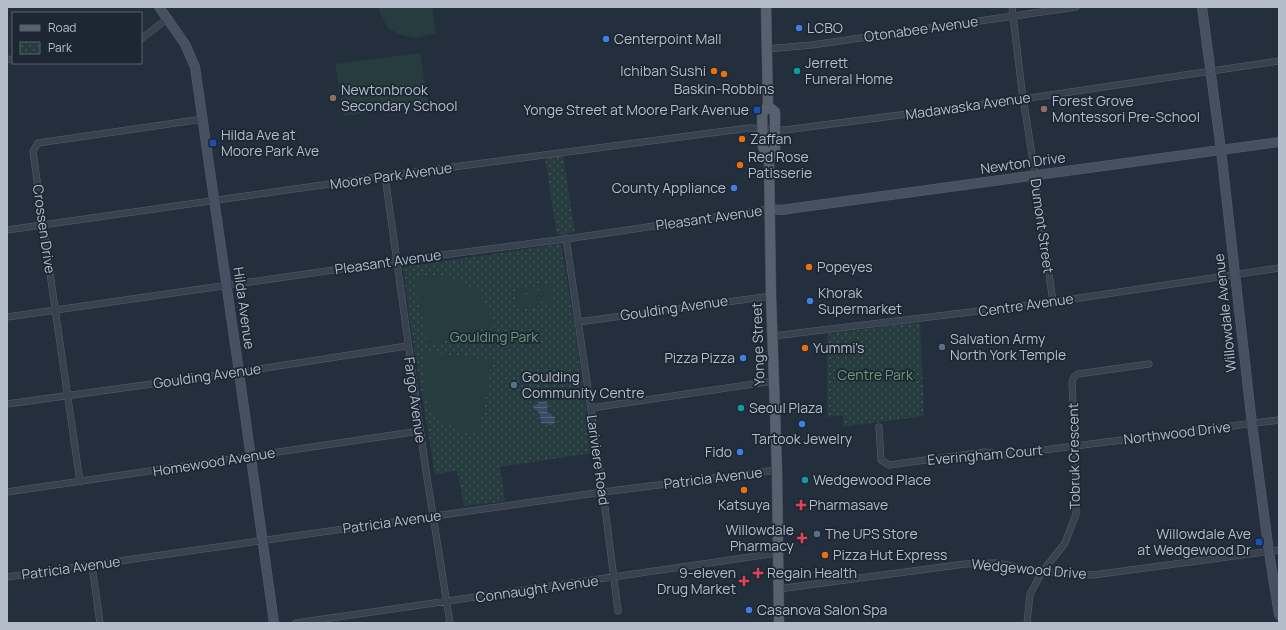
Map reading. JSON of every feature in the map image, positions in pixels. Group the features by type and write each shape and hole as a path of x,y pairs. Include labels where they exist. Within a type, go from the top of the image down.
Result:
{"main road":[{"name":"Yonge Street","path":"766,7 768,106 762,114 762,129 763,148 769,159 771,296 778,470 779,623"},
{"name":"Yonge Street","path":"768,106 775,112 775,148 769,159"}],"street":[{"name":"Hilda Avenue","path":"159,7 185,44 195,67 274,623"},
{"name":"Dumont Street","path":"1012,7 1023,99 1053,302"},
{"name":"Otonabee Avenue","path":"766,49 812,45 1076,7"},
{"name":"Willowdale Avenue","path":"1202,7 1221,150 1252,424 1279,615"},
{"path":"142,38 167,19"},
{"name":"Madawaska Avenue","path":"775,130 785,130 1023,99 1279,60"},
{"name":"Crossen Drive","path":"80,482 42,225 33,151 38,142 203,119"},
{"name":"Moore Park Avenue","path":"7,230 384,176 749,128 775,130"},
{"name":"Newton Drive","path":"770,209 784,210 1279,142"},
{"name":"Fargo Avenue","path":"384,176 407,346 450,623"},
{"name":"Pleasant Avenue","path":"7,317 770,209"},
{"name":"Lariviere Road","path":"566,238 603,492 618,612"},
{"name":"Centre Avenue","path":"773,336 1053,302 1279,268"},
{"name":"Goulding Avenue","path":"578,322 771,296"},
{"name":"Goulding Avenue","path":"7,404 239,372 407,346"},
{"name":"Tobruk Crescent","path":"1027,623 1030,594 1042,572 1065,543 1076,514 1072,382 1074,377 1078,374 1149,364"},
{"path":"591,408 774,381"},
{"name":"Northwood Drive","path":"1075,446 1279,420"},
{"name":"Everingham Court","path":"879,427 881,460 889,465 985,452 1005,455 1075,446"},
{"name":"Homewood Avenue","path":"7,492 420,431"},
{"name":"Patricia Avenue","path":"7,577 603,492 778,470"},
{"name":"Wedgewood Drive","path":"778,589 965,564 996,564 1042,572 1093,575 1279,550"},
{"name":"Connaught Avenue","path":"296,623 778,553"},
{"path":"92,566 100,623"}],"green space":[{"path":"378,7 432,7 436,33 416,38 402,35 389,29 382,18"},
{"path":"420,53 428,104 344,116 335,64"},
{"path":"563,155 575,232 557,235 545,158"},
{"name":"Goulding Park","path":"561,244 574,322 592,453 500,467 505,501 464,506 457,470 435,475 413,342 403,267"},
{"path":"435,275 455,279 480,293 496,325 428,346 414,279"},
{"path":"550,284 553,304 543,306 540,285"},
{"path":"537,286 540,306 530,307 528,287"},
{"path":"525,288 527,308 518,309 515,289"},
{"name":"Centre Park","path":"920,322 924,416 843,427 843,415 827,417 827,334"},
{"path":"423,352 492,360 479,434 457,430 434,414 425,397"}],"water":[{"path":"540,402 546,402 548,404 547,412 555,417 555,423 550,425 547,423 541,423 540,414 533,407"}],"place":[{"name":"LCBO","path":"799,28"},
{"name":"Centerpoint Mall","path":"606,39"},
{"name":"Ichiban Sushi","path":"714,71"},
{"name":"Jerrett Funeral Home","path":"797,71"},
{"name":"Baskin-Robbins","path":"724,74"},
{"name":"Newtonbrook Secondary School","path":"333,98"},
{"name":"Forest Grove Montessori Pre-School","path":"1044,109"},
{"name":"Yonge Street at Moore Park Avenue","path":"757,110"},
{"name":"Zaffan","path":"742,139"},
{"name":"Hilda Ave at Moore Park Ave","path":"213,143"},
{"name":"Red Rose Patisserie","path":"740,165"},
{"name":"County Appliance","path":"734,188"},
{"name":"Popeyes","path":"809,267"},
{"name":"Khorak Supermarket","path":"810,301"},
{"name":"Salvation Army North York Temple","path":"942,347"},
{"name":"Yummi's","path":"805,348"},
{"name":"Pizza Pizza","path":"743,358"},
{"name":"Goulding Community Centre","path":"514,385"},
{"name":"Seoul Plaza","path":"741,408"},
{"name":"Tartook Jewelry","path":"802,424"},
{"name":"Fido","path":"740,452"},
{"name":"Wedgewood Place","path":"805,480"},
{"name":"Katsuya","path":"744,490"},
{"name":"Pharmasave","path":"801,505"},
{"name":"The UPS Store","path":"817,534"},
{"name":"Willowdale Pharmacy","path":"802,538"},
{"name":"Willowdale Ave at Wedgewood Dr","path":"1259,542"},
{"name":"Pizza Hut Express","path":"825,555"},
{"name":"Regain Health","path":"758,573"},
{"name":"9-eleven Drug Market","path":"744,581"},
{"name":"Casanova Salon Spa","path":"749,610"}]}
